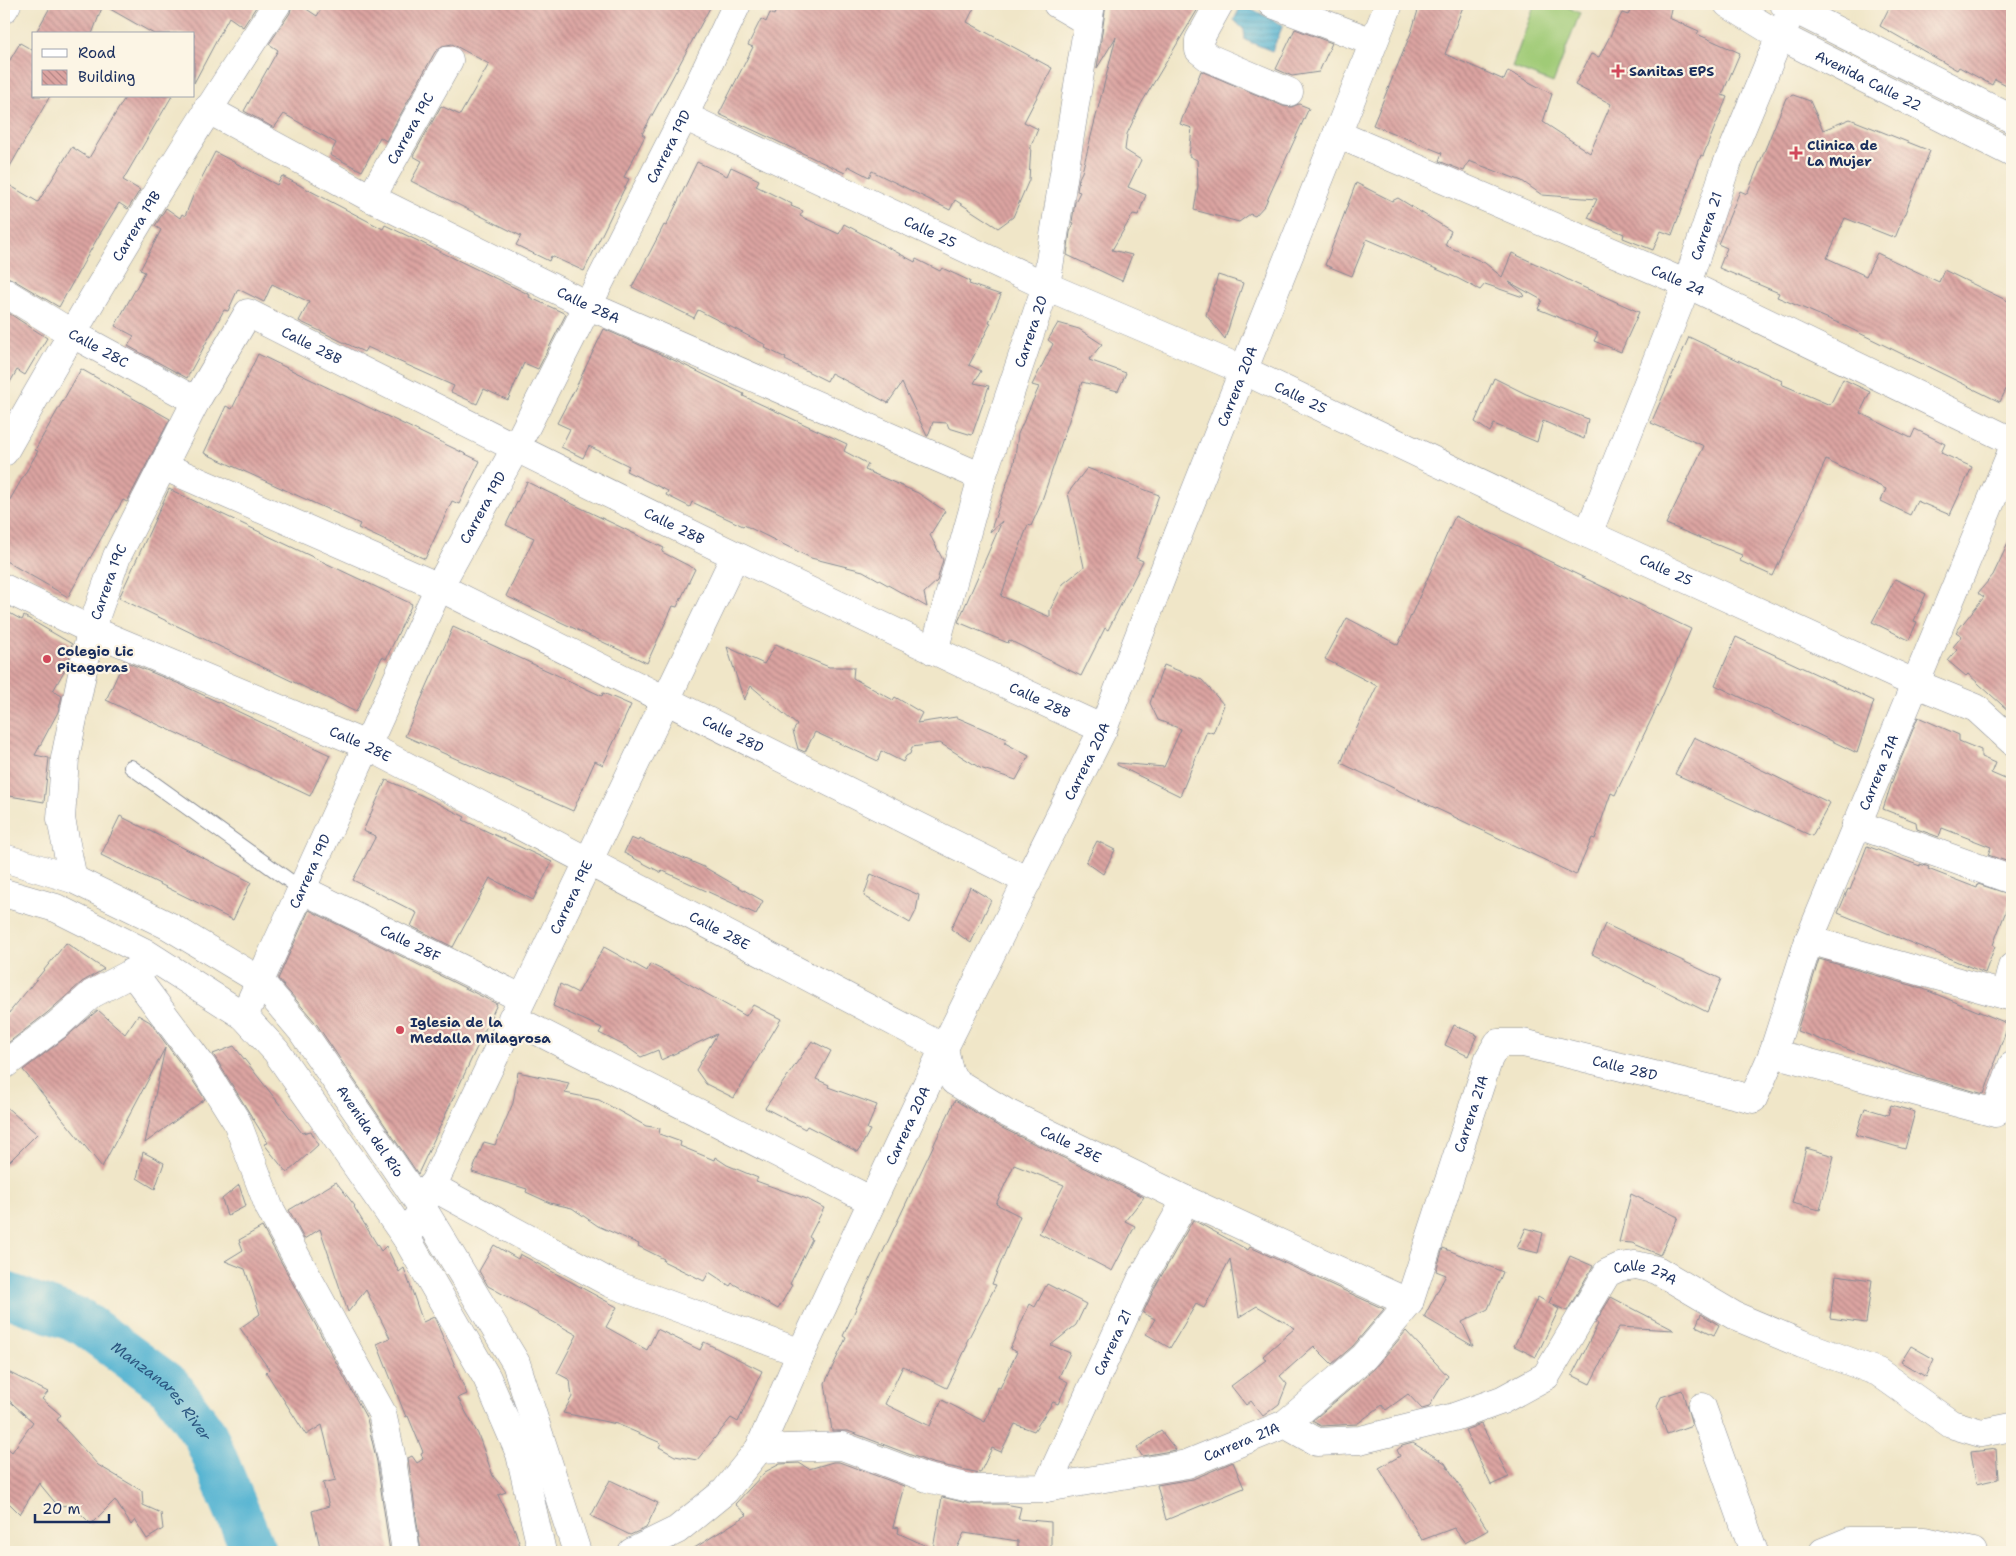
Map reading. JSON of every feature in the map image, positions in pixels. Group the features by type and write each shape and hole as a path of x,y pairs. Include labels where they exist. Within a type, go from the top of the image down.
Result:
{"street":[{"path":"4,9 7,4"},
{"name":"Carrera 19B","path":"4,452 71,333 207,109 277,4"},
{"name":"Carrera 19D","path":"244,1016 439,587 515,448 588,306 684,116 737,4"},
{"path":"1057,4 1089,13"},
{"path":"1219,4 1199,40 1199,50 1209,58 1289,92"},
{"path":"1272,4 1373,42"},
{"name":"Carrera 20A","path":"632,1552 677,1530 725,1491 759,1449 801,1354 944,1048 1103,729 1243,370 1389,4"},
{"name":"Avenida Calle 22","path":"1728,4 1780,36 2012,153"},
{"path":"1791,6 2012,119"},
{"name":"Carrera 21","path":"1588,534 1686,284 1725,168 1791,6"},
{"name":"Carrera 20","path":"934,652 982,477 1046,286 1089,13"},
{"name":"Carrera 19C","path":"371,198 449,60"},
{"name":"Calle 28A","path":"207,109 371,198 588,306 982,477"},
{"name":"Calle 25","path":"684,116 1046,286 1243,370 1588,534 1914,683 1976,708 2012,741"},
{"name":"Calle 24","path":"1337,134 1686,284 2012,441"},
{"name":"Calle 28C","path":"4,292 71,333 196,401"},
{"name":"Carrera 19C","path":"73,879 61,819 65,758 91,630 118,556 196,401 248,313"},
{"name":"Calle 28B","path":"248,313 515,448 735,556 934,652 1103,729"},
{"name":"Carrera 21A","path":"1753,1099 1773,1052 1809,940 1914,683 2012,451"},
{"name":"Calle 28D","path":"163,466 439,587 1028,881"},
{"name":"Carrera 19E","path":"407,1239 735,556"},
{"name":"Calle 28E","path":"4,588 91,630 366,745 944,1048 949,1071 954,1081 1005,1112 1186,1200 1409,1303"},
{"path":"1856,824 2012,880"},
{"name":"Avenida del Río","path":"4,858 73,879 169,926 259,980 302,1031 427,1196 516,1363 577,1552"},
{"name":"Calle 28F","path":"301,889 872,1201"},
{"path":"4,893 56,908 144,966 244,1016 276,1051 407,1239 487,1378 520,1454 542,1552"},
{"path":"1809,940 2009,996 2012,967"},
{"path":"4,1065 92,994 144,966"},
{"path":"144,966 202,1066 238,1122 269,1208 382,1413 392,1459 406,1552"},
{"name":"Calle 28D","path":"1498,1043 1524,1043 1753,1099"},
{"name":"Carrera 21A","path":"759,1449 842,1446 927,1478 974,1489 1046,1488 1187,1464 1285,1424 1364,1357 1409,1303 1489,1058 1498,1043"},
{"path":"1773,1052 1995,1113 2012,1066"},
{"path":"427,1196 610,1283 801,1354"},
{"name":"Carrera 21","path":"1046,1488 1141,1280 1186,1200"},
{"name":"Calle 27A","path":"1285,1424 1317,1442 1360,1440 1454,1417 1502,1400 1546,1376 1607,1273 1620,1267 1636,1266 1657,1270 1735,1316 1802,1344 1878,1372 1951,1424 1981,1433 2012,1427"},
{"path":"1702,1407 1754,1552"},
{"path":"1824,1552 1850,1541 1925,1541 1974,1552"}],"lane":[{"path":"131,767 301,889"}],"green space":[{"path":"1535,4 1561,4 1580,13 1553,83 1512,67"}],"water":[{"path":"1242,4 1283,25 1272,51 1245,40 1244,30 1234,20"}],"building":[{"path":"52,4 258,4 243,27 229,17 195,81 195,32 150,32 103,5 93,32 36,32"},
{"path":"292,4 299,4 317,16 324,4 712,4 642,134 645,136 624,177 629,179 584,271 551,256 549,261 516,245 521,236 411,181 422,161 413,156 441,106 460,115 489,64 452,44 442,46 435,52 386,141 380,137 362,171 330,155 336,143 284,114 274,128 244,111 278,50 269,44 290,13"},
{"path":"779,4 976,4 967,22 1052,68 1024,122 1038,129 1031,146 1029,180 1013,217 998,228 955,200 950,210 872,171 869,177 848,166 845,173 719,114 753,47 748,45 761,19 766,22 770,13 774,15"},
{"path":"1106,4 1201,4 1141,104 1127,134 1125,150 1141,160 1128,187 1146,195 1138,215 1133,214 1112,250 1132,255 1122,281 1067,255 1070,232 1074,223 1072,222 1075,202 1080,192 1077,191 1079,178 1116,37 1097,68"},
{"path":"1420,4 1464,4 1445,54 1504,80 1508,71 1552,94 1543,122 1590,153 1611,104 1575,85 1591,54 1599,57 1622,13 1628,15 1634,4 1672,4 1669,18 1699,31 1697,34 1740,53 1722,95 1727,97 1703,156 1701,155 1672,235 1661,231 1653,250 1623,238 1624,234 1588,218 1597,199 1542,195 1522,181 1469,161 1464,171 1439,161 1442,153 1373,125 1411,33"},
{"path":"1891,4 2012,4 2012,88 1995,79 1992,85 1959,67 1957,70 1880,26"},
{"path":"1295,29 1332,43 1319,72 1292,76 1276,69"},
{"path":"20,43 32,50 32,98 49,98 4,177 4,70"},
{"path":"1201,71 1283,106 1291,107 1299,104 1309,108 1265,205 1255,216 1250,214 1239,222 1194,210 1198,186 1197,160 1189,156 1192,128 1180,124"},
{"path":"1793,95 1810,101 1823,130 1850,119 1930,151 1895,238 1845,218 1827,258 1866,276 1877,253 1939,282 1944,270 2012,303 2012,377 2000,402 1843,325 1777,297 1779,293 1719,268 1727,248 1718,244 1740,191 1747,194 1786,98"},
{"path":"125,98 171,98 123,180 140,190 128,209 119,203 59,307 4,276 4,182 38,202 72,147 89,158"},
{"path":"215,152 277,185 282,176 383,229 385,225 566,314 538,369 524,363 508,400 484,389 477,404 451,392 454,386 367,347 364,352 299,321 309,302 272,284 264,302 238,289 228,311 224,310 187,378 128,346 134,336 115,326 145,272 140,270 161,230 155,226 166,208 180,218 182,214 185,216 195,191"},
{"path":"697,162 727,176 731,167 759,180 756,186 803,211 800,216 839,234 844,224 915,262 916,259 940,271 942,268 970,281 969,284 1001,295 989,322 991,323 969,365 981,371 974,383 989,386 972,435 949,428 947,423 933,422 927,436 902,383 888,403 831,373 827,381 785,360 786,358 765,348 766,345 698,310 694,318 632,287 664,225 666,226"},
{"path":"1356,183 1392,201 1398,198 1451,231 1445,245 1485,263 1502,277 1512,253 1639,312 1621,352 1594,341 1598,333 1538,309 1542,300 1509,282 1524,294 1523,297 1485,284 1480,290 1367,239 1352,276 1325,265"},
{"path":"1218,275 1243,283 1225,339 1206,315"},
{"path":"4,310 47,338 25,375 17,370 4,393"},
{"path":"1058,323 1079,329 1102,344 1089,360 1126,373 1118,391 1082,382 1040,506 1031,526 1028,525 1001,596 1050,617 1050,610 1063,584 1084,567 1068,493 1087,468 1159,495 1136,558 1143,561 1108,630 1105,628 1081,676 1009,640 1008,643 958,622 1002,521 990,532 1014,463 1018,434 1039,387 1032,385 1053,344 1048,340"},
{"path":"604,329 678,362 744,394 743,396 847,444 844,451 868,464 865,470 918,493 945,511 930,535 943,560 937,581 924,593 927,607 863,571 811,558 692,502 690,507 666,495 668,491 626,471 629,466 589,446 583,458 561,447 570,429 557,423"},
{"path":"1689,337 1782,381 1781,384 1830,405 1843,379 1870,392 1860,413 1911,438 1915,429 1945,444 1941,453 1972,467 1950,515 1917,501 1910,515 1881,501 1886,489 1826,460 1773,576 1740,561 1742,555 1666,524 1704,446 1651,423"},
{"path":"258,354 480,461 459,504 452,501 425,559 358,528 360,524 204,453 226,406 232,409"},
{"path":"81,369 170,419 127,502 123,500 68,597 4,560 4,510 38,451 35,450"},
{"path":"1494,378 1526,394 1588,419 1584,439 1543,421 1537,442 1494,424 1490,432 1475,422"},
{"path":"527,482 664,548 662,552 695,569 677,607 673,606 647,663 506,596 534,538 506,525"},
{"path":"169,489 412,604 386,659 382,657 356,712 119,598"},
{"path":"1455,516 1691,629 1661,699 1615,795 1611,793 1595,839 1592,838 1576,875 1341,763 1353,733 1377,686 1325,659 1347,618 1398,645"},
{"path":"2012,535 2012,714 1968,674 1966,676 1948,661 1957,650 1953,647 1962,636 1956,632 1984,597 1978,593 1993,575"},
{"path":"1895,579 1926,594 1914,621 1917,622 1909,640 1872,622"},
{"path":"4,610 22,620 24,616 72,644 68,664 53,691 62,696 58,712 35,755 49,758 44,802 4,795"},
{"path":"453,627 602,696 603,693 631,705 603,765 595,761 573,811 405,736"},
{"path":"1736,637 1874,701 1857,753 1715,685"},
{"path":"776,644 829,667 854,667 853,678 893,700 895,697 922,713 917,723 956,717 1007,739 1005,743 1029,756 1016,780 980,768 940,743 912,747 910,754 906,756 903,762 881,751 878,761 815,732 805,752 798,749 793,731 797,725 751,686 744,700 727,647 764,664"},
{"path":"124,661 182,685 330,755 310,796 106,700"},
{"path":"1164,665 1202,680 1224,705 1213,733 1207,731 1180,796 1117,765 1117,763 1164,767 1181,729 1158,720 1150,703"},
{"path":"1918,717 1959,735 1959,741 1981,750 1981,757 1995,763 1991,773 2012,782 2012,863 1988,855 1991,847 1942,828 1939,837 1917,829 1916,822 1883,809"},
{"path":"1694,737 1830,803 1812,836 1675,774"},
{"path":"386,780 423,796 465,817 463,820 552,862 533,900 490,878 453,947 411,926 417,913 353,880 376,836 363,831"},
{"path":"120,816 251,882 233,920 101,855"},
{"path":"631,838 638,841 639,839 704,867 763,901 756,914 661,870 662,873 624,853"},
{"path":"1097,841 1115,850 1103,874 1086,862"},
{"path":"1867,846 1920,866 1920,864 1929,867 1928,869 1977,888 1978,884 2012,895 1993,945 1995,946 1985,973 1838,913 1848,889 1850,890"},
{"path":"871,874 919,895 916,911 910,923 864,896"},
{"path":"970,887 991,900 971,943 951,929"},
{"name":"Iglesia de la Medalla Milagrosa","path":"309,910 497,1004 418,1174 315,1022 278,979"},
{"path":"1605,924 1721,979 1707,1012 1592,954"},
{"path":"66,943 104,969 82,982 47,1013 4,1046 4,1019"},
{"path":"604,947 647,971 650,964 675,976 746,1016 753,1005 781,1019 734,1098 706,1084 696,1070 717,1034 661,1060 658,1050 641,1057 627,1047 599,1033 602,1028 553,1006 560,984 578,993"},
{"path":"1819,959 1921,988 2009,1024 1984,1094 1923,1077 1797,1031"},
{"path":"98,1010 125,1034 138,1015 150,1022 205,1099 145,1143 165,1048 102,1167 23,1070"},
{"path":"1454,1025 1477,1035 1468,1056 1445,1045"},
{"path":"812,1041 831,1051 816,1079 829,1085 828,1087 877,1105 867,1129 870,1130 858,1152 807,1126 805,1129 765,1108"},
{"path":"234,1046 302,1133 311,1131 318,1145 287,1173 264,1144 268,1143 213,1054"},
{"path":"518,1072 569,1083 565,1093 599,1100 646,1126 660,1128 659,1134 681,1142 680,1146 714,1160 715,1157 727,1165 758,1178 756,1181 807,1199 824,1208 809,1237 812,1239 790,1284 792,1285 778,1309 732,1283 730,1286 709,1272 704,1281 663,1261 664,1259 638,1246 639,1244 598,1226 572,1208 550,1203 526,1192 527,1189 472,1172 484,1142 495,1145 513,1103"},
{"path":"955,1100 998,1126 1144,1197 1125,1221 1135,1226 1112,1271 1039,1233 1064,1185 1014,1165 996,1204 1020,1216 992,1284 996,1285 966,1343 968,1344 947,1388 903,1366 885,1404 930,1426 942,1400 985,1422 998,1387 1000,1388 1017,1352 1010,1349 1025,1314 1030,1304 1035,1307 1047,1284 1086,1304 1076,1325 1051,1345 1070,1353 1059,1377 1068,1382 1058,1404 1053,1402 1034,1431 1015,1424 1001,1452 992,1448 980,1473 932,1463 848,1431 832,1431 825,1383 846,1338 843,1336"},
{"path":"4,1105 37,1134 4,1167"},
{"path":"1891,1105 1915,1112 1905,1149 1856,1135 1865,1108 1888,1115"},
{"path":"1806,1148 1834,1156 1820,1210 1792,1203"},
{"path":"143,1152 164,1163 155,1189 137,1178"},
{"path":"336,1182 355,1206 381,1251 386,1246 399,1272 404,1268 423,1322 434,1317 467,1394 458,1398 478,1434 493,1476 506,1492 498,1495 515,1530 522,1552 421,1552 408,1458 412,1456 417,1463 423,1459 421,1453 423,1452 408,1416 406,1417 377,1344 390,1338 366,1290 348,1312 320,1229 304,1239 289,1210"},
{"path":"239,1185 246,1206 227,1216 222,1199"},
{"path":"1631,1194 1678,1217 1660,1255 1632,1243 1619,1242"},
{"path":"1193,1220 1248,1250 1250,1247 1384,1309 1353,1346 1332,1364 1314,1346 1280,1376 1287,1384 1279,1404 1263,1416 1251,1401 1246,1405 1231,1386 1266,1360 1263,1356 1295,1328 1257,1306 1239,1317 1230,1259 1204,1308 1196,1304 1170,1348 1146,1334 1155,1319 1143,1313 1155,1287"},
{"path":"262,1227 367,1419 377,1462 390,1552 321,1552 312,1511 329,1506 323,1483 336,1480 322,1425 306,1435 266,1372 269,1369 240,1328 260,1314 245,1269 225,1261 243,1250 239,1240"},
{"path":"1526,1228 1543,1233 1538,1253 1517,1248"},
{"path":"494,1245 518,1259 520,1254 617,1307 606,1327 647,1350 657,1329 700,1350 704,1342 762,1371 738,1422 731,1418 697,1460 675,1456 659,1447 661,1443 617,1424 563,1413 572,1397 570,1380 557,1373 577,1335 488,1286 479,1271"},
{"path":"1443,1248 1503,1272 1488,1309 1462,1322 1473,1346 1424,1317 1446,1275 1436,1271"},
{"path":"1570,1256 1593,1266 1567,1311 1549,1303"},
{"path":"1836,1275 1872,1280 1866,1323 1830,1318"},
{"path":"1538,1297 1559,1309 1536,1357 1514,1346"},
{"path":"1611,1297 1674,1330 1619,1327 1590,1384 1572,1375 1598,1324 1595,1323"},
{"path":"1701,1314 1719,1325 1714,1335 1696,1326"},
{"path":"1406,1331 1448,1376 1429,1407 1422,1409 1408,1394 1386,1410 1382,1405 1357,1424 1321,1426 1312,1421 1374,1369"},
{"path":"1911,1346 1934,1359 1926,1377 1901,1362"},
{"path":"4,1370 48,1392 42,1399 61,1415 57,1420 98,1465 142,1491 143,1505 161,1513 163,1529 147,1539 135,1520 131,1525 115,1500 91,1524 72,1505 58,1506 39,1483 20,1514 4,1498 4,1445 12,1452 33,1422 4,1396"},
{"path":"1682,1390 1692,1425 1667,1434 1657,1407 1661,1397"},
{"path":"1481,1424 1509,1477 1491,1485 1465,1430"},
{"path":"1161,1431 1176,1450 1142,1456 1137,1448"},
{"path":"1413,1443 1445,1463 1488,1530 1465,1543 1454,1528 1422,1540 1379,1468 1400,1456 1397,1450 1402,1446"},
{"path":"1996,1449 1998,1479 1976,1484 1971,1452"},
{"path":"839,1462 904,1486 893,1527 899,1528 898,1533 933,1549 942,1497 971,1504 1005,1504 1021,1507 1018,1519 1051,1522 1051,1552 1018,1552 1018,1541 964,1533 955,1552 688,1552 747,1515 735,1504 765,1472 780,1464 799,1463 809,1469"},
{"path":"1233,1462 1244,1488 1166,1520 1157,1485 1193,1479"},
{"path":"610,1480 658,1503 646,1528 630,1535 591,1516"}],"waterway":[{"name":"Manzanares River","path":"4,1294 82,1322 170,1387 205,1435 254,1552"}],"place":[{"name":"Sanitas EPS","path":"1618,71"},
{"name":"Clinica de La Mujer","path":"1796,153"},
{"name":"Colegio Lic Pitagoras","path":"47,659"},
{"name":"Iglesia de la Medalla Milagrosa","path":"400,1030"}]}
